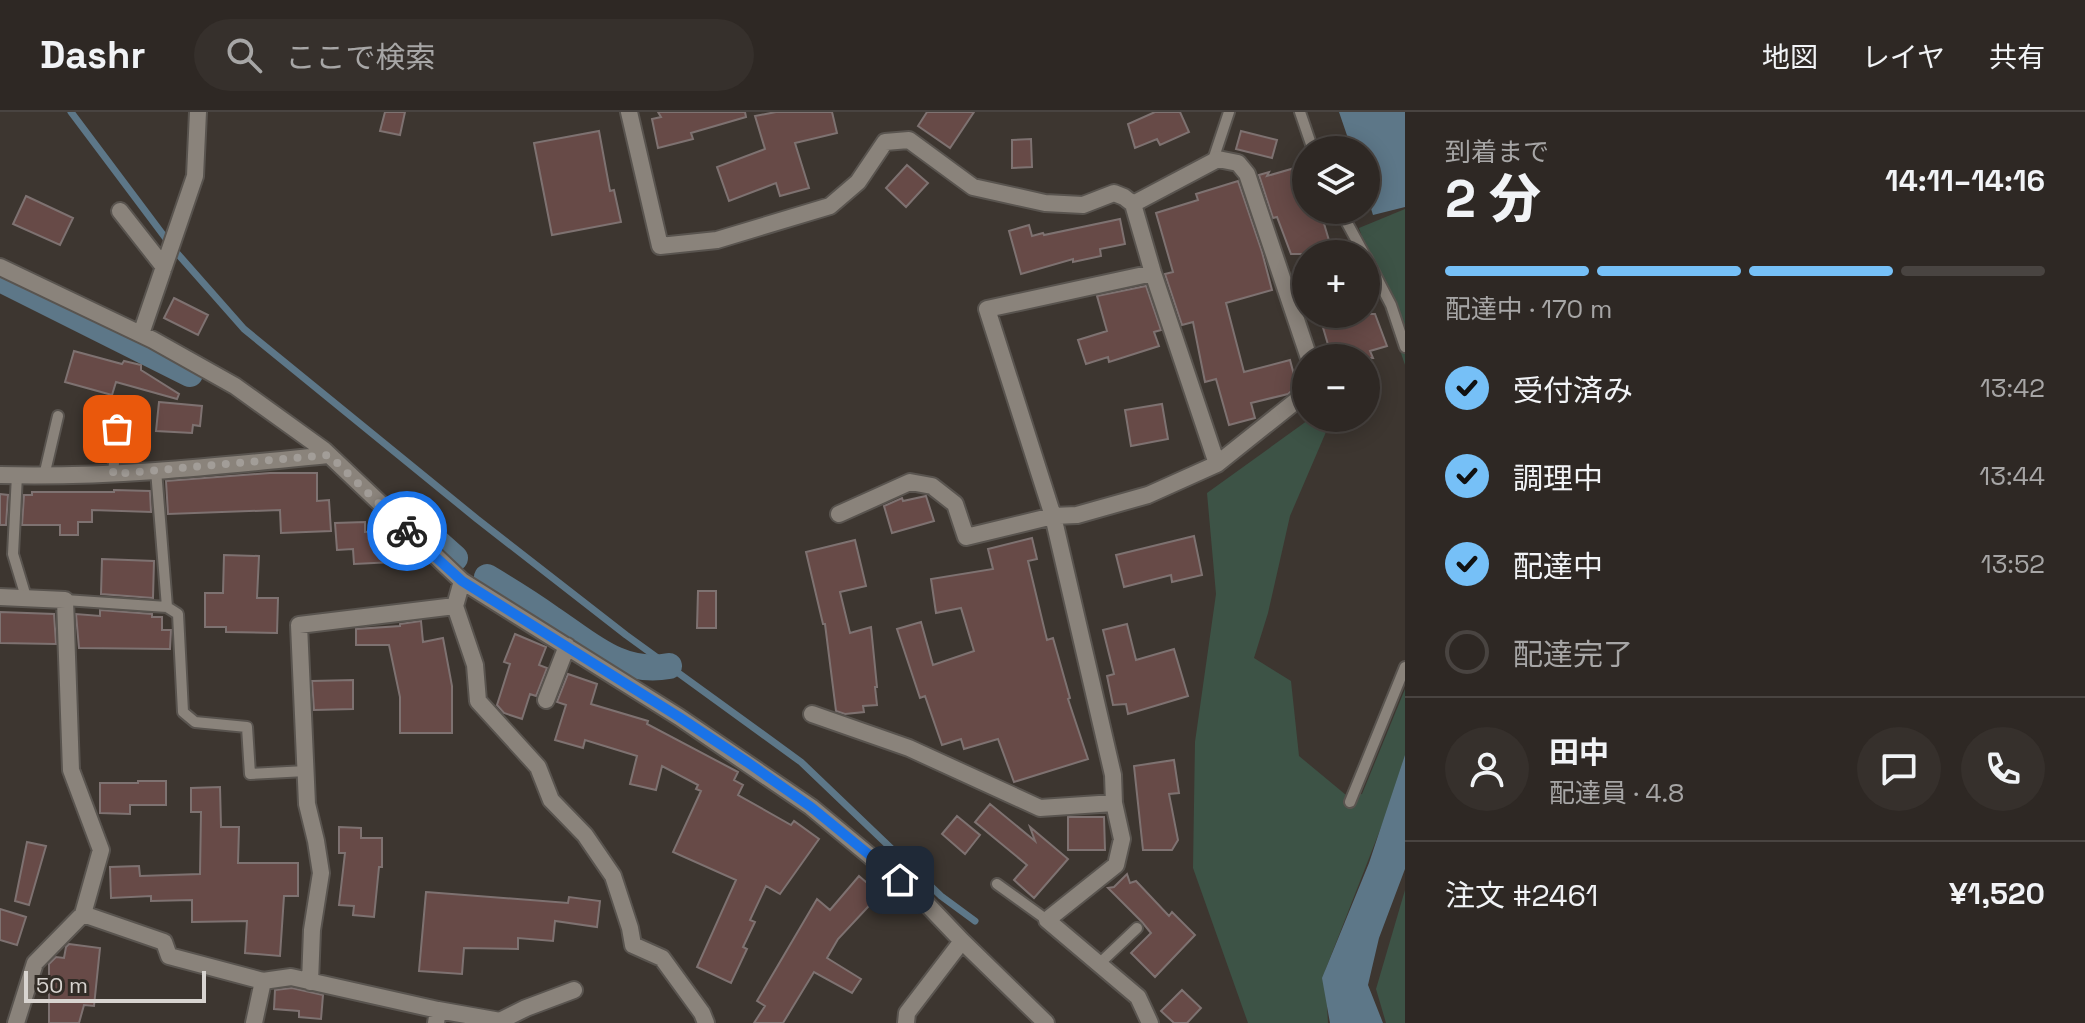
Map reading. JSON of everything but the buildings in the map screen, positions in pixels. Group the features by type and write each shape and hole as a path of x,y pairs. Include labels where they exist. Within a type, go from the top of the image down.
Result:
{"street":[{"path":"141,334 195,176 198,112"},
{"path":"629,112 660,246 717,240 830,206 858,182 885,142 909,140 973,187 1057,204 1083,205 1114,193 1124,197 1133,204 1217,464"},
{"path":"1133,204 1218,159 1238,163 1247,174 1304,344"},
{"path":"120,211 165,263"},
{"path":"0,267 141,334 235,386 329,455 462,581 679,717 811,807 922,899 1046,1023"},
{"path":"1150,1023 1138,997 1047,920 1116,865 1122,839 1114,803 1113,775 1053,516 987,309 1153,273"},
{"path":"839,514 910,482 932,486 955,504 966,537 1053,516 1077,515 1148,495 1217,464 1292,404"},
{"path":"9,475 113,474 329,455"},
{"path":"462,581 455,606 475,665 478,701 538,767 551,800 585,835 613,876 633,945 662,958 706,1023"},
{"path":"0,597 65,600 71,770 101,850 83,914 35,963 16,1023"},
{"path":"310,982 312,930 321,873 307,804 299,625 455,606"},
{"path":"546,700 567,646"},
{"path":"812,714 909,748 1040,808 1114,803"},
{"path":"83,914 164,942 169,956 263,981 291,977 437,1016 500,1021 574,990"},
{"path":"906,1023 907,1013 962,941"},
{"path":"254,1023 263,981"}],"lane":[{"path":"1212,163 1229,112"},
{"path":"1300,112 1308,136"},
{"path":"1380,284 1391,305 1405,347"},
{"path":"44,476 58,416"},
{"path":"113,474 117,429"},
{"path":"156,470 167,607"},
{"path":"9,475 13,554 26,597"},
{"path":"65,600 167,607 178,614 183,712 195,722 247,727 250,774 306,771"},
{"path":"1350,802 1405,667"},
{"path":"997,884 1047,920"},
{"path":"1099,964 1137,928"}],"green space":[{"path":"1405,209 1405,365 1380,291 1380,240 1363,240 1359,228 1380,224 1380,219"},
{"path":"1292,432 1326,432 1290,516 1268,613 1254,658 1291,681 1299,756 1346,795 1362,794 1405,689 1405,766 1325,971 1328,1023 1248,1023 1193,868 1195,742 1216,594 1207,493"},
{"path":"1405,890 1405,1023 1386,1023 1376,989"}],"water":[{"path":"1339,112 1405,112 1405,207 1380,213 1380,136 1347,136"},
{"path":"1405,755 1405,869 1379,938 1368,985 1383,1023 1330,1023 1322,978 1369,863"}],"waterway":[{"path":"71,112 176,252 244,329 477,519 626,635 801,762 941,896 975,921"},
{"path":"0,279 190,374"},
{"path":"419,526 455,558"},
{"path":"487,577 606,655 635,666 669,666"}],"way so far":[{"path":"117,429 113,474 329,455 407,531"}],"route":[{"path":"407,531 462,581 747,762 811,807 900,880"}]}
